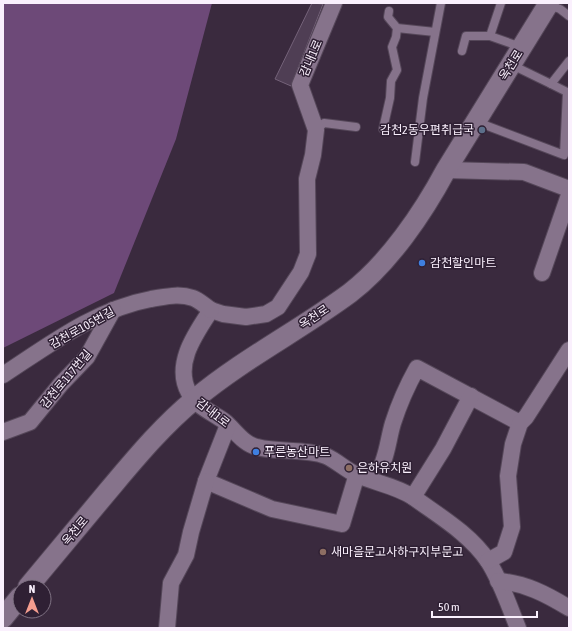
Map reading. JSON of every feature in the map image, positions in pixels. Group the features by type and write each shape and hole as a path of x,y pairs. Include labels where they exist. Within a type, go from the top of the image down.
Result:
{"street":[{"name":"감내1로","path":"334,3 300,86 316,130 313,155 307,180 308,254 300,272 278,307 266,314 246,317 223,314 211,310 192,340 185,358 184,378 189,393 194,399 228,425 248,445 258,448 326,456 357,474 403,490 413,497 474,544 488,561 518,628"},
{"name":"옥천로","path":"35,579 147,444 194,399 235,369 350,292 373,272 403,237 433,194 446,170 477,122 548,4"},
{"path":"446,170 524,172 569,189"},
{"path":"542,274 569,195"},
{"name":"감천로105번길","path":"3,375 83,325 113,310 137,301 165,295 194,299 211,310"},
{"name":"감천로117번길","path":"3,432 30,422 61,384 87,357 113,310"},
{"path":"488,561 504,552 512,527 508,476 513,444 520,423 526,417 569,350"},
{"path":"383,462 389,446 392,424 401,399 417,368 520,423"},
{"path":"413,497 443,449 471,396"},
{"path":"167,628 171,583 186,555 206,481 228,425"},
{"path":"206,481 272,509 342,524 357,474"},
{"path":"498,581 514,582 532,588 569,608"},
{"path":"3,618 12,607"}],"lane":[{"path":"415,162 423,98 441,3"},
{"path":"490,36 501,3"},
{"path":"548,4 560,9 569,16"},
{"path":"389,11 388,17 398,28 435,32"},
{"path":"383,129 390,98 391,81 396,70 392,47 398,28"},
{"path":"462,51 466,36 490,36 522,47"},
{"path":"551,84 569,61"},
{"path":"477,122 564,155 568,92 511,64"},
{"path":"316,130 324,123 356,127"}],"shaded area":[{"path":"3,3 212,3 176,139 114,293 3,348"}],"building":[{"path":"312,3 323,4 291,86 275,79"}],"place":[{"name":"감천2동우편취급국","path":"482,130"},
{"name":"감천할인마트","path":"422,263"},
{"name":"푸른농산마트","path":"256,452"},
{"name":"은하유치원","path":"349,468"},
{"name":"새마을문고사하구지부문고","path":"323,552"}]}
